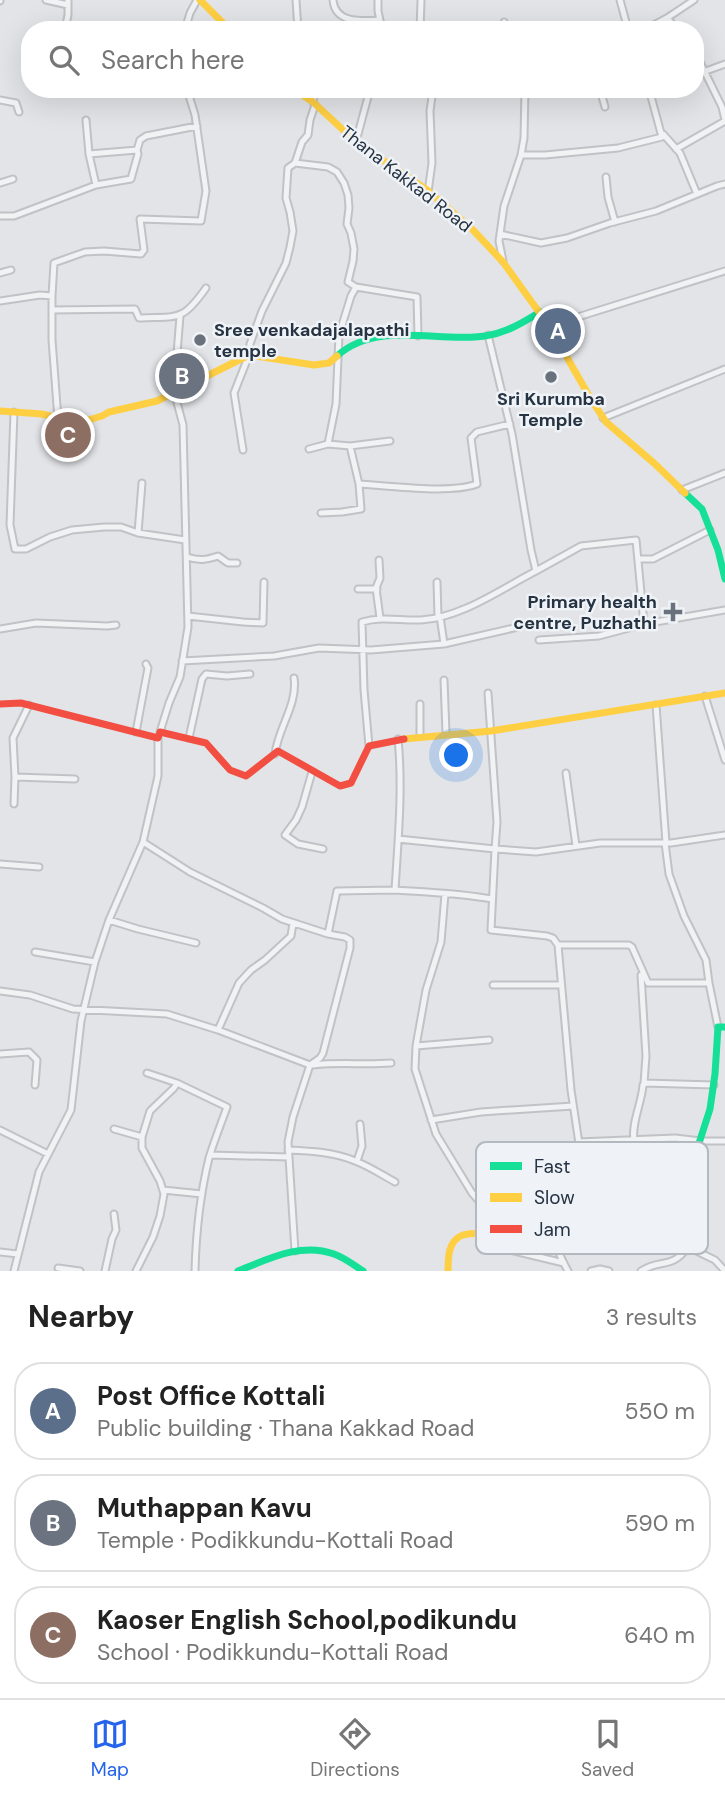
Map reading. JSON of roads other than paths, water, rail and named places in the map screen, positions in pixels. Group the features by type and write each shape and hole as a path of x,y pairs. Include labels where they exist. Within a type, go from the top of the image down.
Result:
{"main road":[{"path":"198,0 220,21"},
{"name":"Thana Kakkad Road","path":"307,98 354,140 428,192 473,230 503,262 549,326 603,418 702,509 718,550 725,579"},
{"path":"0,411 41,414 78,423 109,412 157,401 249,355 306,364 324,364 333,361 355,344 370,339 418,336 477,337 512,328 540,312"},
{"path":"0,704 21,703 136,732 189,738 206,743 230,770 246,776 278,751 340,786 351,783 369,746 398,738 491,731 725,693"},
{"path":"701,1141 708,1119 722,1027"},
{"path":"448,1271 447,1260 451,1242 458,1236 476,1233"},
{"path":"238,1271 255,1268 284,1253 303,1249 334,1254 361,1270"}],"street":[{"path":"46,0 68,2 67,21"},
{"path":"188,21 198,0"},
{"path":"296,0 297,21"},
{"path":"333,0 335,10 342,17 366,21 380,20 378,0"},
{"path":"620,0 626,21"},
{"path":"661,21 694,0"},
{"path":"420,21 421,1"},
{"path":"667,18 670,21"},
{"path":"706,71 725,64"},
{"path":"676,149 725,120 704,68"},
{"path":"58,419 52,310 54,263 85,252 141,254 144,250 140,219 201,221 205,191 197,126 190,98"},
{"path":"243,450 234,393 262,311 286,263 293,231 286,198 288,168 295,163 302,142 308,135 314,98"},
{"path":"354,140 368,98"},
{"path":"428,192 432,163 432,98"},
{"path":"503,262 499,241 504,206 521,155 526,98"},
{"path":"602,98 605,107"},
{"path":"521,155 618,148 662,137 651,98"},
{"path":"0,100 16,103 19,112"},
{"path":"86,120 89,154 96,185"},
{"path":"0,216 14,216 96,185 131,179 140,140 146,136 197,126"},
{"path":"659,126 664,137 680,153 697,194"},
{"path":"89,154 137,150"},
{"path":"295,163 328,167 337,172 348,195 347,224 354,249 348,282 356,287 417,297 418,336"},
{"path":"606,177 615,222"},
{"path":"0,183 13,179"},
{"path":"500,234 541,243 656,211 725,184"},
{"path":"0,272 11,270"},
{"path":"549,326 725,271"},
{"path":"328,444 336,404 339,335 356,287"},
{"path":"52,310 135,309 139,318 180,316 195,304 206,288"},
{"path":"0,301 40,295 52,296"},
{"path":"14,1271 38,1172 71,1110 81,1021 95,962 109,920 143,842 158,776 159,735 180,677 188,616 183,425 174,391 180,316"},
{"path":"488,335 510,424 536,571"},
{"path":"603,418 725,369"},
{"path":"14,412 10,525 15,550 26,550 50,537 72,530 104,527 121,527 138,533 185,540"},
{"path":"359,484 468,488 477,484 471,438 477,432 510,424"},
{"path":"309,449 328,444 350,446 390,441"},
{"path":"321,513 361,509 359,484 350,446"},
{"path":"682,490 725,473"},
{"path":"138,533 142,483"},
{"path":"638,559 653,559 710,530"},
{"path":"369,746 362,622 380,618 422,620 459,612 581,546 636,540 645,624"},
{"path":"187,557 206,560 218,556 228,563 237,564"},
{"path":"379,560 380,578 377,589 380,618"},
{"path":"188,616 263,623 264,582"},
{"path":"436,582 444,644"},
{"path":"358,589 377,589"},
{"path":"539,640 599,636 645,624 725,610"},
{"path":"0,629 36,623 116,625"},
{"path":"182,661 274,656 319,648 363,649 444,644 517,627"},
{"path":"136,732 148,668 146,664"},
{"path":"189,738 202,679 206,674 250,674"},
{"path":"275,754 292,702 294,678"},
{"path":"444,680 446,733"},
{"path":"488,693 497,822 491,930 547,936 553,938 558,945 578,1142 675,1138 725,1141"},
{"path":"705,696 725,760"},
{"path":"420,704 420,736"},
{"path":"14,804 13,737 29,705"},
{"path":"656,705 669,874 684,916 706,960 709,983 722,1027"},
{"path":"395,890 400,757 398,738"},
{"path":"312,772 302,807 285,835 298,844 323,849"},
{"path":"566,773 576,846"},
{"path":"15,777 75,779"},
{"path":"398,839 536,852 600,843 666,843 725,835"},
{"path":"143,842 190,872 282,919 350,940 323,1053 310,1065 288,1142 295,1251"},
{"path":"0,864 40,867"},
{"path":"328,934 337,891 454,893 492,899"},
{"path":"446,894 441,942 426,990 416,1046 415,1069 436,1133 476,1197"},
{"path":"109,920 196,943"},
{"path":"218,1030 239,983 291,936 293,923"},
{"path":"558,945 629,945 646,980 652,984 709,983"},
{"path":"35,952 95,962"},
{"path":"641,968 646,1083"},
{"path":"493,985 561,985"},
{"path":"0,991 30,995 73,1009 167,1014 310,1065 391,1063"},
{"path":"416,1046 489,1040"},
{"path":"0,1054 29,1052 38,1063 35,1085"},
{"path":"147,1073 177,1083 227,1107 210,1155 202,1194 195,1271"},
{"path":"144,1271 137,1271 153,1237 164,1194 154,1167 142,1148 142,1138 150,1111 177,1083"},
{"path":"646,1083 714,1085"},
{"path":"634,1140 635,1122 643,1085 646,1083"},
{"path":"431,1120 481,1112 573,1106"},
{"path":"357,1161 362,1146 360,1124"},
{"path":"114,1129 142,1138"},
{"path":"0,1130 48,1154"},
{"path":"288,1150 320,1152 357,1161 395,1182"},
{"path":"210,1155 289,1157"},
{"path":"163,1190 202,1194"},
{"path":"105,1271 111,1239 116,1230 114,1214"},
{"path":"0,1252 18,1254"},
{"path":"526,1254 564,1263"},
{"path":"561,1254 568,1271"},
{"path":"641,1271 676,1261 682,1254"},
{"path":"703,1254 715,1260 725,1271"},
{"path":"58,1268 80,1271"},
{"path":"591,1271 608,1271"}],"place":[{"name":"Post Office Kottali","path":"558,331"},
{"name":"Sree venkadajalapathi temple","path":"200,340"},
{"name":"Muthappan Kavu","path":"182,376"},
{"name":"Sri Kurumba Temple","path":"551,377"},
{"name":"Kaoser English School,podikundu","path":"68,435"},
{"name":"Primary health centre, Puzhathi","path":"673,612"}]}
